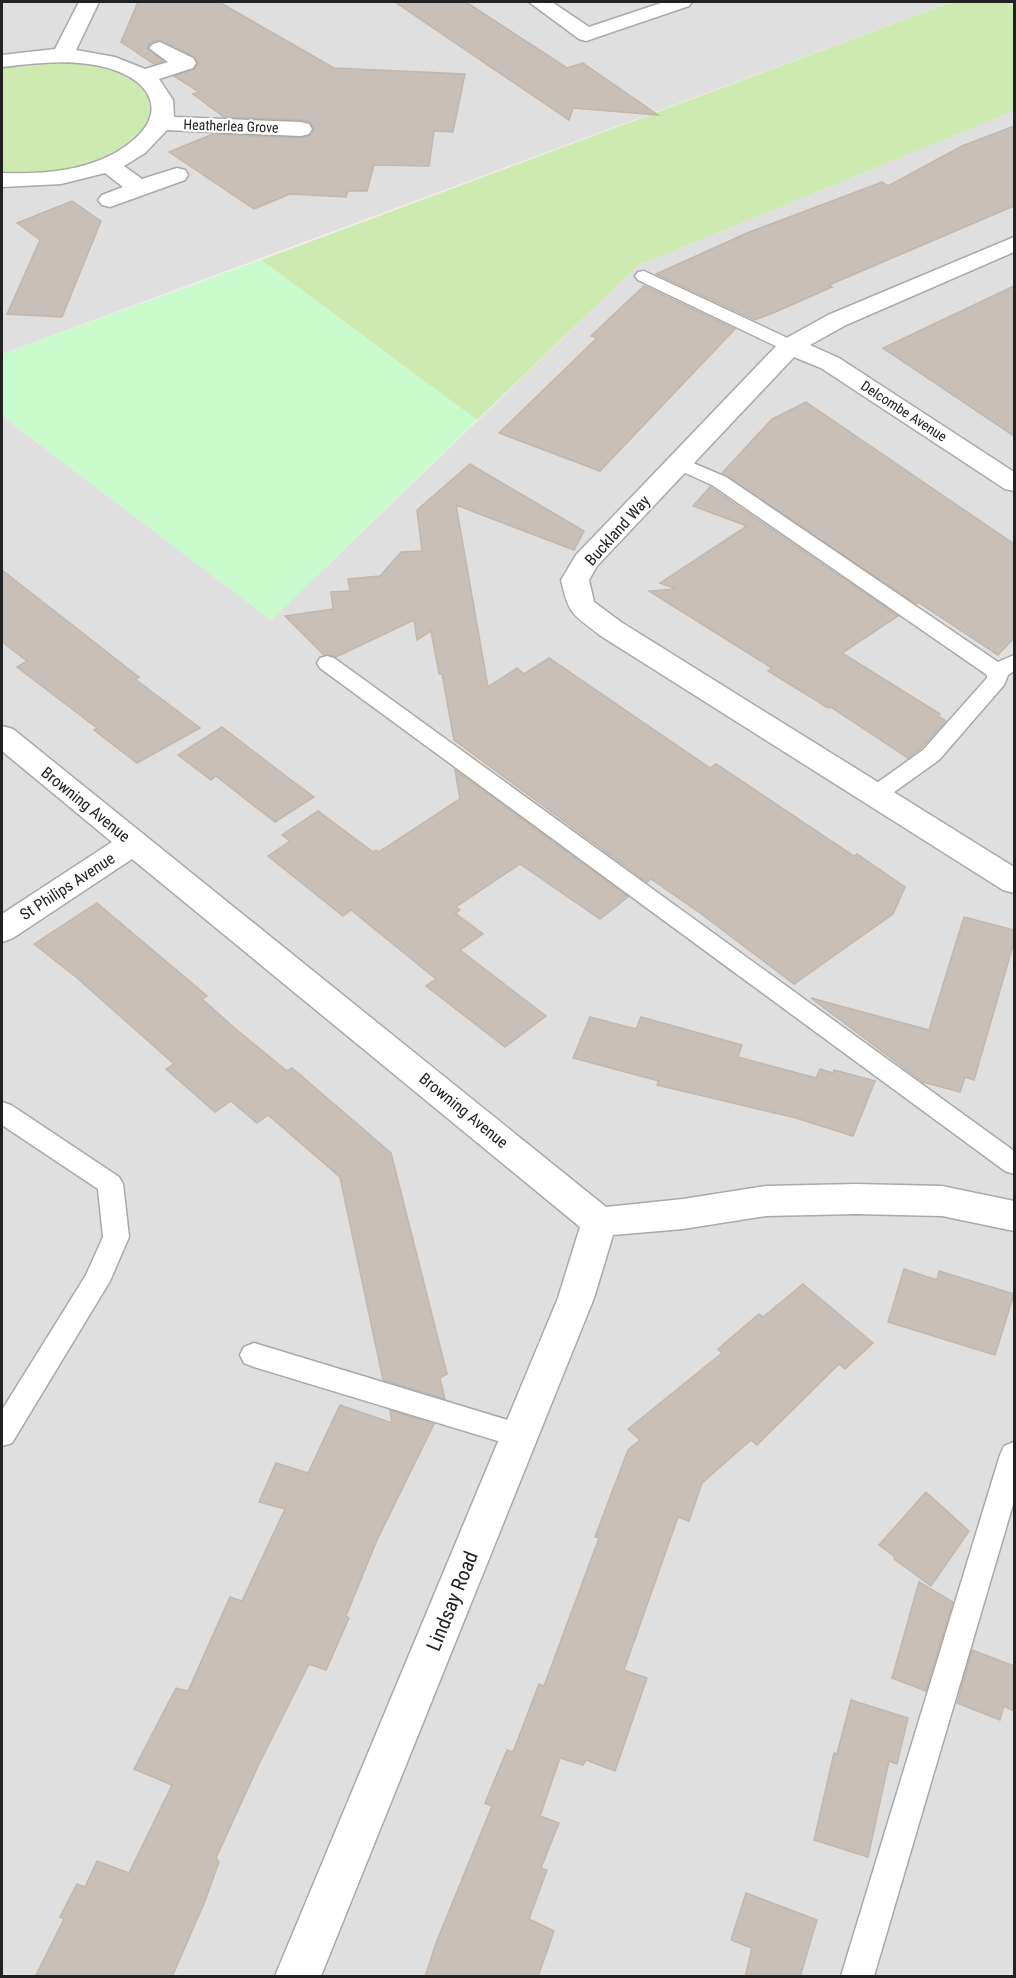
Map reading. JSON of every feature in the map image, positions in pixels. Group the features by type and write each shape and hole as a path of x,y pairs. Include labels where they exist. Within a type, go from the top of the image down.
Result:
{"street":[{"path":"63,55 89,2"},
{"path":"539,2 586,35 682,2"},
{"path":"142,77 192,67 160,48"},
{"name":"Heatherlea Grove","path":"2,61 29,56 63,55 104,60 129,69 142,77 158,91 164,112 161,123 143,145 108,165 60,178 3,184"},
{"name":"Heatherlea Grove","path":"161,123 301,129"},
{"path":"108,165 139,188"},
{"path":"110,200 177,175"},
{"name":"Buckland Way","path":"1014,244 837,320 790,346 586,561 575,580 581,606 611,629 1014,882"},
{"name":"Delcombe Avenue","path":"790,346 830,363 1014,483"},
{"name":"Browning Avenue","path":"2,736 599,1222"},
{"name":"St Philips Avenue","path":"2,930 133,843"},
{"path":"599,1222 683,1214 766,1201 856,1199 942,1201 1014,1216"},
{"name":"Lindsay Road","path":"298,1977 521,1436 576,1298 599,1222"}],"lane":[{"path":"644,276 790,346"},
{"path":"679,462 719,481 1006,667 931,755 875,795"},
{"path":"327,663 1014,1164"},
{"path":"2,1112 110,1184 116,1237 97,1281 2,1434"},
{"path":"254,1355 521,1436"},
{"path":"857,1977 1014,1455"}],"shaded area":[{"path":"2,2 952,2 2,354"},
{"path":"1014,111 1014,1976 2,1976 2,416 271,620 639,265"}],"green space":[{"path":"952,2 1014,2 1014,111 639,265 477,420 261,260"},
{"path":"29,56 130,69 164,112 108,165 2,180 2,61"},
{"path":"261,260 477,420 271,620 2,416 2,354"}],"building":[{"path":"138,2 219,2 334,68 465,74 453,132 434,131 429,166 374,165 367,191 348,191 346,197 290,194 254,209 169,152 213,134 301,138 311,135 314,128 310,122 301,120 224,117 193,94 199,92 174,76 195,69 198,62 194,56 159,40 151,42 147,48 163,61 154,64 121,42"},
{"path":"395,2 466,2 567,68 583,63 658,115 573,108 569,120"},
{"path":"1014,126 1014,206 829,285 832,287 773,313 755,320 656,274 747,233 882,182 888,186 962,146"},
{"path":"72,201 101,221 62,317 7,314 40,240 17,223"},
{"path":"644,286 735,329 600,471 499,433 597,338 591,336"},
{"path":"1014,286 1014,436 883,348"},
{"path":"806,402 1014,544 1014,638 998,655 918,602 916,604 722,473 772,419"},
{"path":"470,464 584,531 574,550 456,505 488,687 517,668 524,674 549,658 710,768 716,764 854,856 857,854 905,887 893,914 794,984 700,913 651,879 647,882 454,740 442,674 439,674 431,631 417,640 414,620 336,657 324,655 285,616 333,609 331,592 350,591 348,579 380,576 401,552 422,551 417,510"},
{"path":"710,487 898,616 842,653 940,714 938,716 946,721 921,748 908,758 831,707 828,708 768,671 772,668 649,591 676,589 660,583 747,526 693,506"},
{"path":"2,570 139,677 135,679 200,728 137,763 94,730 97,728 17,667 27,661 2,642"},
{"path":"222,727 314,797 275,822 216,776 211,780 178,755"},
{"path":"455,770 628,897 600,919 520,864 456,907 460,910 455,913 483,934 460,950 546,1016 505,1047 426,986 436,979 351,910 343,916 268,856 290,841 282,835 318,811 373,852 376,850 379,852 460,799"},
{"path":"97,903 207,996 202,999 238,1031 287,1071 292,1068 391,1153 447,1374 440,1378 445,1399 383,1380 340,1177 268,1115 257,1123 231,1101 215,1112 166,1069 174,1064 76,977 34,944"},
{"path":"964,917 1014,930 1014,942 974,1080 965,1077 960,1092 923,1082 811,998 929,1030"},
{"path":"590,1017 636,1029 641,1017 742,1045 738,1057 816,1078 820,1069 833,1073 834,1070 875,1081 853,1136 796,1118 657,1085 659,1081 573,1058"},
{"path":"904,1269 937,1280 939,1271 1014,1294 995,1355 888,1322"},
{"path":"803,1284 873,1343 845,1369 839,1364 757,1445 751,1440 702,1483 689,1521 678,1517 624,1670 647,1678 615,1771 586,1760 583,1765 560,1758 540,1816 559,1823 541,1868 547,1870 529,1919 554,1931 538,1977 425,1977 436,1943 492,1806 485,1803 507,1750 513,1752 539,1684 544,1686 599,1538 595,1537 628,1450 640,1440 628,1429 722,1353 718,1349 759,1314 763,1317"},
{"path":"340,1405 392,1423 390,1410 434,1424 377,1540 346,1616 349,1618 326,1670 309,1664 259,1764 216,1858 219,1862 205,1901 172,1977 35,1977 64,1919 60,1917 77,1884 85,1887 97,1861 129,1873 172,1785 134,1769 176,1688 188,1691 230,1597 242,1601 285,1509 259,1502 276,1463 308,1473"},
{"path":"926,1492 969,1531 931,1586 879,1545"},
{"path":"919,1582 953,1602 926,1691 892,1678"},
{"path":"972,1650 1014,1666 1014,1711 1004,1706 1000,1720 957,1703"},
{"path":"851,1700 908,1718 897,1764 889,1761 868,1857 814,1840 834,1753 837,1754"},
{"path":"746,1893 817,1920 800,1977 745,1977 752,1948 731,1940"}]}
